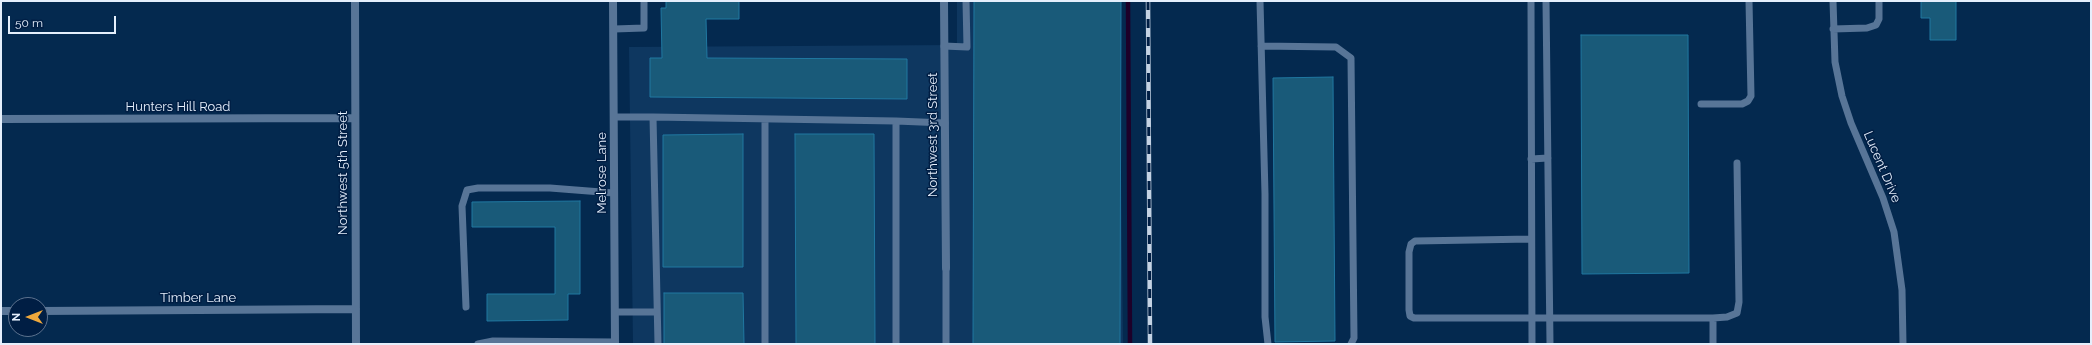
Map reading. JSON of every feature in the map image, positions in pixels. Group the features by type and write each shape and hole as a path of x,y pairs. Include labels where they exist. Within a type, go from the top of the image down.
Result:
{"street":[{"name":"Northwest 5th Street","path":"355,1 356,344"},
{"name":"Melrose Lane","path":"614,1 615,343"},
{"name":"Northwest 3rd Street","path":"944,1 946,268"},
{"name":"Hunters Hill Road","path":"1,120 355,118"},
{"name":"Timber Lane","path":"48,311 356,309"}],"lane":[{"path":"614,29 644,28 644,1"},
{"path":"944,46 967,47 966,1"},
{"path":"1260,1 1265,194 1265,317 1268,344"},
{"path":"1531,1 1532,344"},
{"path":"1546,1 1550,344"},
{"path":"1702,104 1742,104 1748,101 1751,96 1749,1"},
{"name":"Lucent Drive","path":"1833,1 1835,62 1842,96 1851,124 1883,198 1894,232 1902,290 1903,344"},
{"path":"1833,29 1867,28 1876,25 1879,19 1879,1"},
{"path":"1261,46 1336,47 1351,58 1354,338 1351,344"},
{"path":"614,117 896,120 945,123"},
{"path":"653,117 658,344"},
{"path":"765,119 765,344"},
{"path":"896,120 896,344"},
{"path":"1531,159 1548,158"},
{"path":"1531,239 1415,241 1411,244 1409,252 1410,316 1414,318 1712,318 1727,317 1738,313 1737,162"},
{"path":"466,308 462,206 467,190 478,188 550,188 614,193"},
{"path":"946,268 946,344"},
{"path":"615,312 657,312"},
{"path":"1712,318 1713,344"},
{"path":"478,344 493,341 615,343"}],"shaded area":[{"path":"957,1 1119,1 1123,344 633,344 629,47 957,45"}],"building":[{"path":"666,1 739,1 739,19 706,19 707,58 907,59 907,99 650,97 650,58 662,58 661,8 666,8"},
{"path":"974,1 1121,1 1120,344 973,344"},
{"path":"1921,1 1956,1 1956,40 1930,40 1930,18 1921,18"},
{"path":"1581,35 1688,35 1689,273 1582,274"},
{"path":"1333,77 1335,341 1275,342 1273,78"},
{"path":"743,134 743,267 663,267 663,135"},
{"path":"795,134 874,134 875,344 796,344"},
{"path":"580,201 580,294 568,294 568,320 487,321 487,294 555,294 555,227 472,227 472,202"},
{"path":"664,293 743,293 744,344 664,344"}],"waterway":[{"path":"1128,1 1130,344"}],"railway":[{"path":"1148,1 1150,344"}]}
